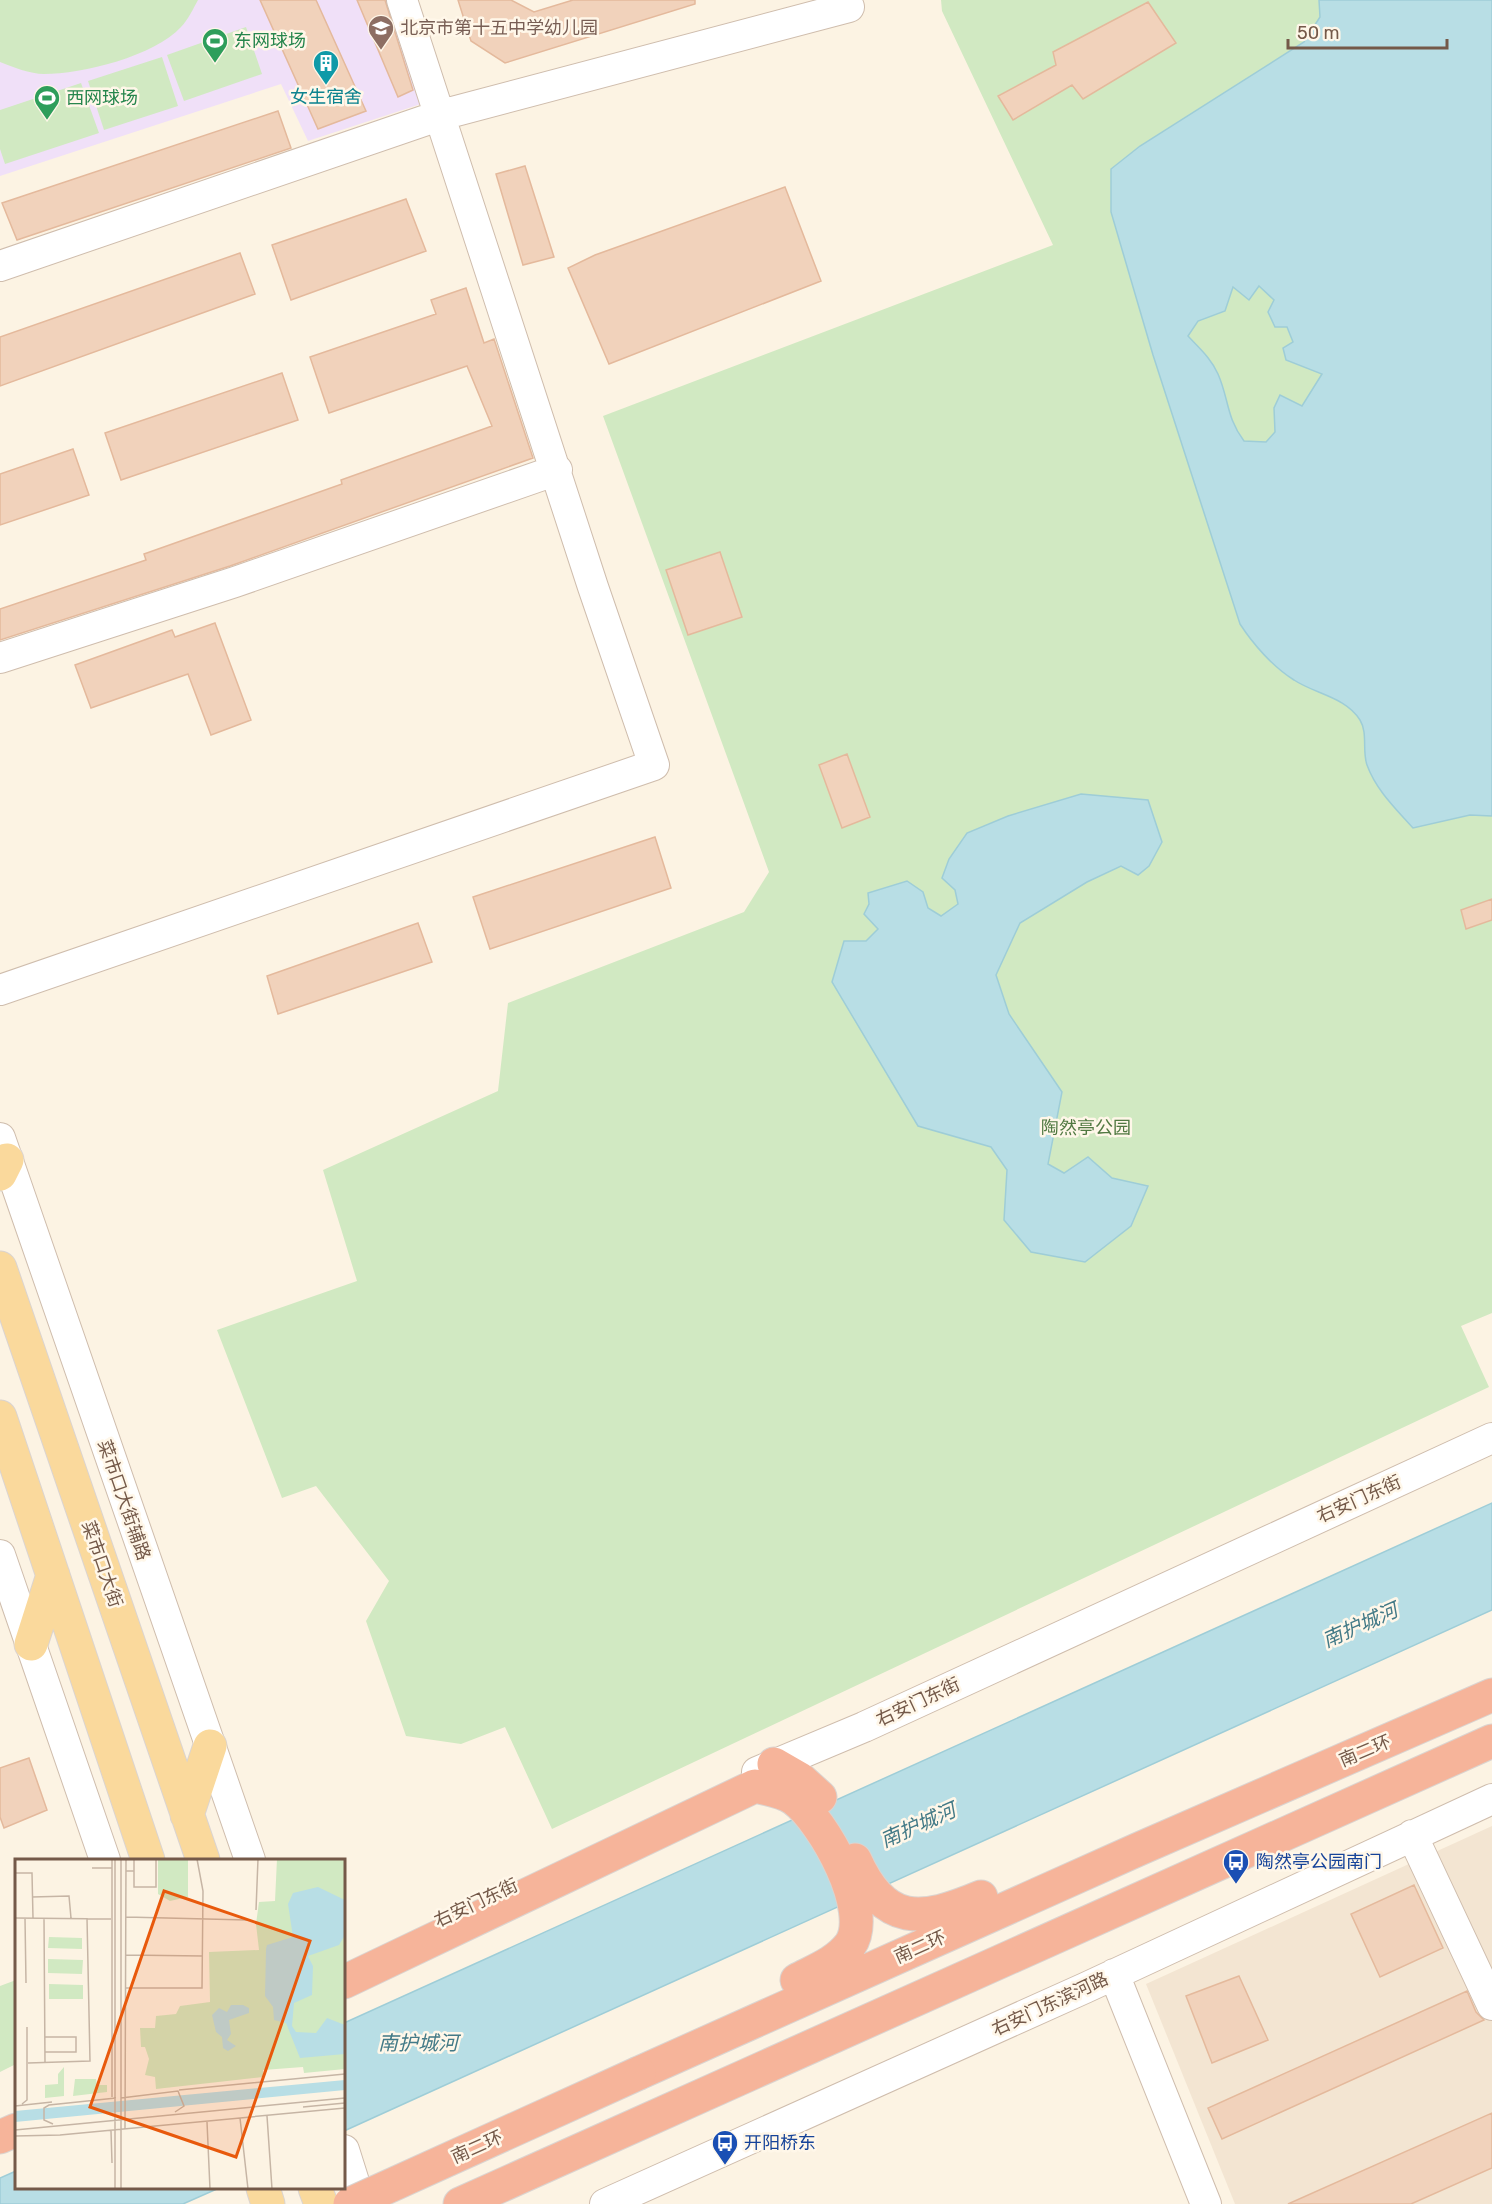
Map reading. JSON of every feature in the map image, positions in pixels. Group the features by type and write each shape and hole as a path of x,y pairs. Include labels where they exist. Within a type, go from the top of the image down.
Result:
{"highway":[{"name":"南二环","path":"337,2196 639,2073 1139,1849 1492,1695"},
{"path":"460,2204 1492,1741"},
{"path":"774,1764 803,1794 836,1819 866,1884 890,1906 922,1916 944,1913 1072,1858 1139,1849"},
{"path":"345,1982 754,1786 803,1794"},
{"path":"698,2047 725,2014 834,1962 851,1943 858,1923 855,1903 830,1844 803,1794"},
{"path":"0,2137 15,2130"}],"main road":[{"name":"菜市口大街","path":"0,1268 203,1859"},
{"path":"1,1424 148,1859"},
{"path":"31,1644 53,1575"},
{"path":"187,1815 210,1746"},
{"path":"264,2189 268,2204"}],"street":[{"path":"0,990 654,765 402,0"},
{"path":"0,266 441,116 849,7"},
{"path":"0,658 235,582 557,470"},
{"name":"菜市口大街辅路","path":"2,1157 250,1859"},
{"name":"右安门东街","path":"345,1965 774,1764 864,1727 1492,1438"},
{"path":"0,1555 105,1859"},
{"name":"右安门东滨河路","path":"605,2204 1114,1974 1492,1799"},
{"path":"1412,1835 1492,2005"},
{"path":"1114,1974 1206,2204"},
{"path":"0,2121 15,2114"}],"shaded area":[{"path":"0,0 390,0 433,100 308,141 281,84 0,176"},
{"path":"1492,1826 1492,2204 1235,2204 1146,1984"}],"green space":[{"path":"0,0 198,0 181,27 154,47 97,67 39,74 0,62"},
{"name":"陶然亭公园","path":"941,0 1492,0 1492,1313 1461,1326 1489,1387 552,1829 505,1727 461,1744 406,1736 366,1621 389,1581 316,1486 282,1498 217,1330 357,1281 323,1170 498,1091 508,1003 744,912 769,872 603,416 1053,245 942,11"},
{"name":"东网球场","path":"246,27 262,74 184,101 167,55"},
{"path":"162,57 178,106 104,130 88,81"},
{"name":"西网球场","path":"81,83 99,133 5,164 0,149 0,110"},
{"path":"15,1980 15,2064 0,2072 0,1986"}],"water":[{"path":"1319,0 1492,0 1492,816 1470,815 1413,828 1387,799 1371,774 1366,760 1362,725 1354,712 1339,701 1302,685 1286,675 1264,655 1240,624 1153,355 1111,212 1111,169 1140,146 1304,42 1320,17","holes":["1259,286 1274,300 1268,312 1275,327 1287,327 1293,342 1283,348 1286,360 1322,374 1302,406 1280,395 1274,408 1275,432 1266,442 1244,441 1234,424 1222,383 1215,368 1188,336 1198,321 1225,311 1233,287 1249,300"]},
{"path":"1081,794 1148,800 1162,842 1149,866 1138,875 1121,866 1087,882 1020,923 996,975 1009,1014 1062,1092 1048,1164 1064,1173 1088,1157 1112,1178 1148,1186 1131,1226 1085,1262 1031,1252 1004,1220 1007,1170 991,1147 918,1126 832,982 844,941 866,941 878,929 864,914 869,904 868,893 907,881 923,892 928,908 941,916 958,904 955,890 942,878 949,859 967,833 1008,816"},
{"name":"南护城河","path":"1492,1503 1492,1610 345,2131 345,2023"},
{"path":"15,2171 15,2189 217,2189 183,2204 0,2204 0,2178"}],"building":[{"name":"女生宿舍","path":"260,0 316,0 366,111 318,129"},
{"path":"357,0 385,0 413,90 398,97"},
{"path":"458,0 511,0 534,12 573,0 695,0 695,4 505,63 471,41"},
{"path":"1148,2 1176,43 1083,99 1072,85 1013,120 998,96 1056,65 1053,52"},
{"path":"278,111 291,148 17,240 2,203"},
{"path":"525,166 554,257 523,265 496,174"},
{"path":"785,187 821,281 609,364 568,268 595,255"},
{"path":"406,199 426,251 291,300 272,245"},
{"path":"240,253 255,294 0,386 0,337"},
{"path":"466,288 484,343 494,339 533,458 230,566 0,640 0,609 146,560 144,554 342,484 341,480 492,426 467,366 329,413 310,357 436,314 431,300"},
{"path":"282,373 298,420 121,480 105,433"},
{"path":"73,449 89,495 0,525 0,474"},
{"path":"720,552 742,617 688,635 666,570"},
{"path":"215,623 251,720 211,735 188,674 91,708 75,665 172,630 175,637"},
{"path":"847,754 870,817 842,828 819,765"},
{"path":"655,837 671,888 490,949 473,897"},
{"path":"1492,899 1492,920 1466,929 1461,910"},
{"path":"418,923 432,962 278,1014 267,976"},
{"path":"29,1758 47,1810 4,1828 0,1817 0,1768"},
{"path":"1414,1885 1443,1948 1380,1977 1351,1914"},
{"path":"1239,1976 1268,2040 1212,2063 1186,1996"},
{"path":"1467,1991 1476,2012 1484,2020 1222,2139 1208,2108"},
{"path":"1492,2113 1492,2168 1411,2204 1288,2204"}],"place":[{"name":"北京市第十五中学幼儿园","path":"381,51"},
{"name":"东网球场","path":"215,64"},
{"name":"女生宿舍","path":"326,86"},
{"name":"西网球场","path":"47,121"},
{"name":"陶然亭公园南门","path":"1236,1885"},
{"name":"开阳桥东","path":"725,2166"}]}
